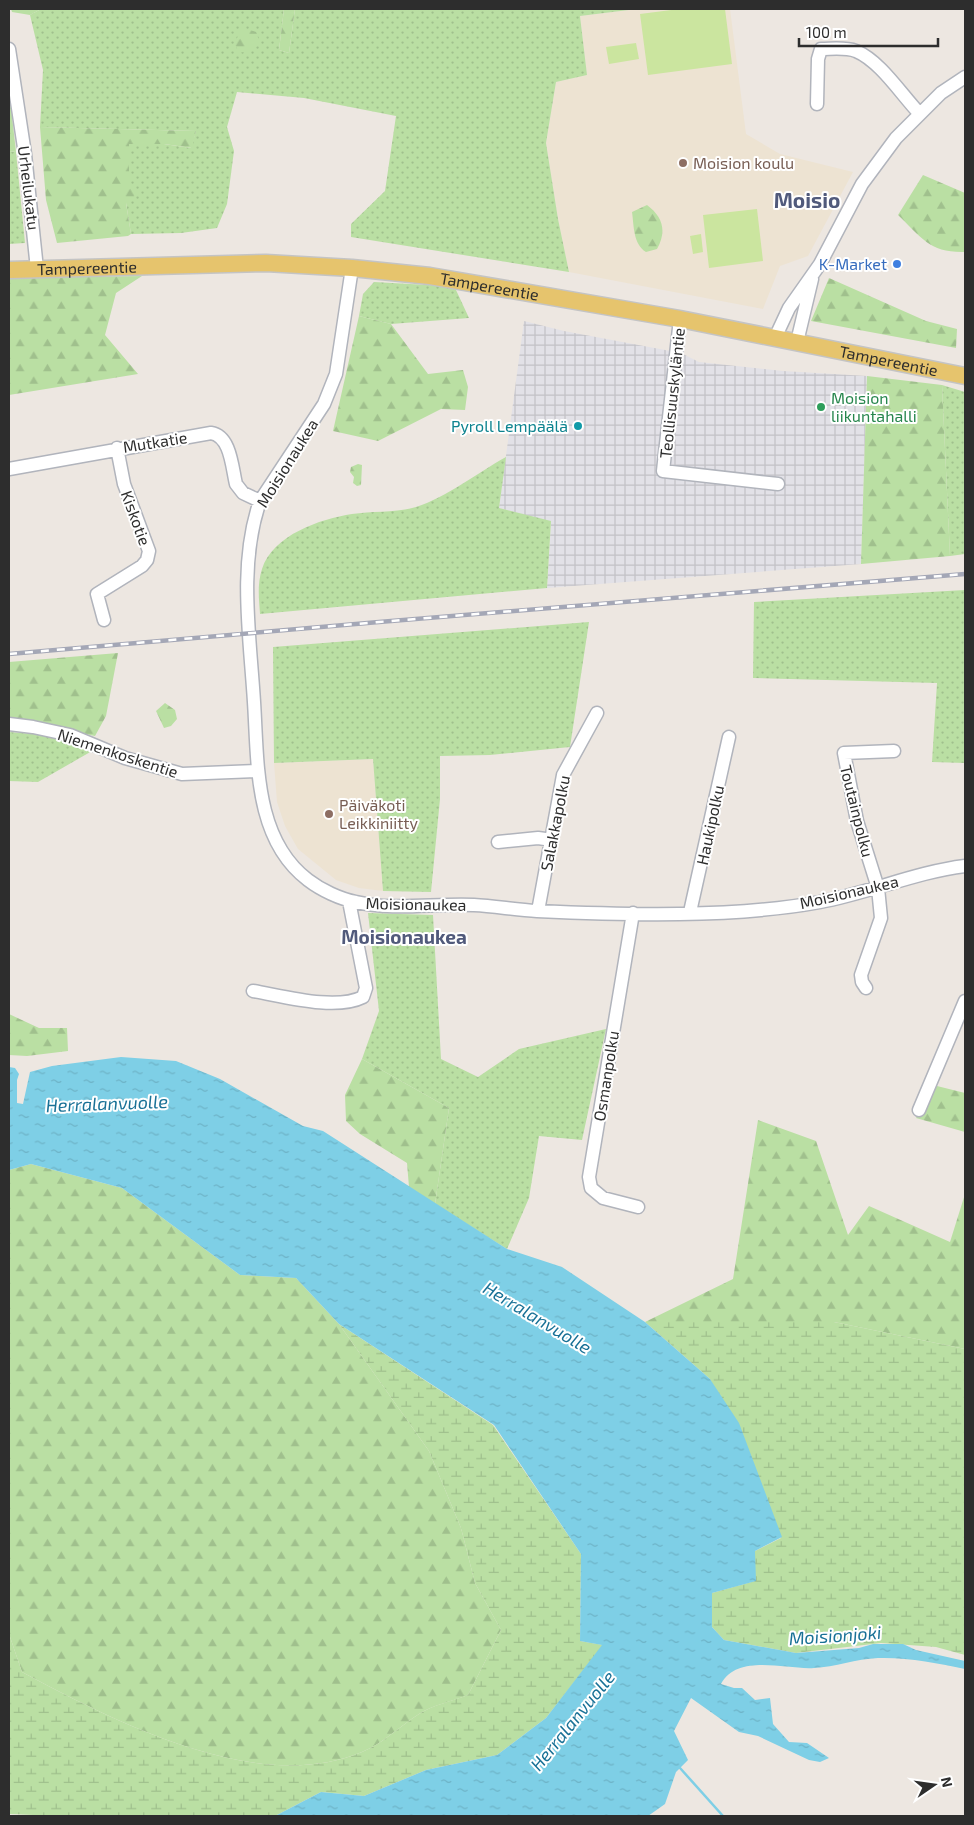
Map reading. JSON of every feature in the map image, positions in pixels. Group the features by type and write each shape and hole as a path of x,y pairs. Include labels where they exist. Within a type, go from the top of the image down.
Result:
{"main road":[{"name":"Tampereentie","path":"9,270 266,263 352,268 430,276 680,319 965,376"}],"street":[{"name":"Urheilukatu","path":"9,48 26,164 37,269"},
{"path":"817,104 818,59 821,49 848,49 857,52 890,79 919,113"},
{"path":"776,338 789,308 814,274 862,184 896,138 919,113 941,93 965,77"},
{"name":"Moisionaukea","path":"352,268 336,374 324,404 260,501 251,534 247,587 258,771 265,814 278,844 292,864 307,880 349,901 383,906 474,905 538,911 690,912 799,905 878,888 928,873 965,866"},
{"path":"797,342 814,274"},
{"name":"Teollisuuskyläntie","path":"680,319 663,471 778,484"},
{"name":"Mutkatie","path":"9,469 118,448 211,433 219,434 224,440 236,484 243,493 260,501"},
{"name":"Kiskotie","path":"104,620 98,594 142,566 147,560 149,551 124,484 118,448"},
{"name":"Salakkapolku","path":"538,911 562,775 597,713"},
{"name":"Niemenkoskentie","path":"9,724 70,735 125,758 182,774 258,771"},
{"name":"Haukipolku","path":"690,912 730,737"},
{"name":"Toutainpolku","path":"878,888 857,821 844,753 894,750"},
{"path":"498,842 538,838 552,840"},
{"path":"866,988 862,982 861,975 881,918 878,888"},
{"path":"254,991 304,1000 340,1003 363,998 366,988 349,901"},
{"name":"Osmanpolku","path":"633,913 589,1177 591,1188 603,1198 638,1207"},
{"path":"919,1110 965,1001"}],"shaded area":[{"name":"Moision koulu","path":"637,9 730,9 746,134 780,154 853,172 808,256 780,266 763,309 569,272 558,219 546,143 556,82 587,75 580,16"},
{"path":"524,321 564,331 681,353 699,362 783,371 867,376 861,564 547,588 551,522 499,508"},
{"name":"Päiväkoti Leikkiniitty","path":"373,759 383,891 359,888 336,880 298,849 285,826 277,802 274,763"}],"green space":[{"path":"11,9 41,9 30,15 12,12"},
{"path":"41,9 284,9 279,50 289,53 295,9 637,9 580,16 587,75 556,82 546,143 558,219 569,272 351,237 351,224 385,191 396,116 304,98 237,92 227,127 234,151 227,204 217,228 181,233 131,234 126,203 129,182 129,144 164,144 191,148 196,131 40,127 43,70 30,15"},
{"path":"284,9 295,9 289,53 279,50"},
{"path":"679,9 725,9 732,64 648,75 640,14"},
{"path":"247,29 256,32 258,37 257,45 249,52 239,52 235,45 239,32"},
{"path":"636,43 639,59 609,64 606,47"},
{"path":"9,90 16,152 9,151"},
{"path":"40,127 196,131 192,148 164,144 129,144 129,182 135,191 134,199 126,203 131,234 128,236 57,243 46,200"},
{"path":"9,151 16,152 25,243 9,244"},
{"path":"923,175 965,193 965,252 953,252 935,247 921,237 898,215"},
{"path":"647,205 660,219 662,236 657,249 646,252 636,240 632,212"},
{"path":"757,209 763,261 709,268 703,215"},
{"path":"701,234 703,252 693,254 690,236"},
{"path":"142,276 116,293 105,335 138,374 9,395 9,278"},
{"path":"829,278 926,321 957,329 956,348 811,321"},
{"path":"374,282 446,286 456,290 469,318 391,324 359,316 363,294"},
{"path":"359,316 391,324 428,374 463,370 468,387 465,410 441,409 378,441 333,431"},
{"path":"867,376 942,385 950,556 861,564"},
{"path":"942,385 965,392 965,554 950,556"},
{"path":"506,457 499,508 551,521 547,588 260,614 259,586 262,569 276,547 287,538 312,525 339,516 400,510 428,503"},
{"path":"358,464 362,465 361,485 357,486 353,483 354,477 350,472 351,467"},
{"path":"965,590 965,763 932,762 937,683 753,678 754,602"},
{"path":"589,622 570,747 490,755 440,756 440,799 431,892 383,891 373,759 274,763 273,647"},
{"path":"118,653 106,716 95,736 9,719 9,662"},
{"path":"165,703 175,710 177,719 171,726 164,728 156,711"},
{"path":"9,732 46,735 92,751 38,782 9,781"},
{"path":"368,913 433,915 441,1059 478,1077 519,1049 606,1029 582,1140 539,1136 529,1198 507,1249 435,1204 449,1108 362,1059 379,1011"},
{"path":"9,1014 39,1028 67,1028 68,1051 27,1056 9,1055"},
{"path":"362,1059 449,1108 435,1204 409,1187 407,1163 360,1134 346,1121 345,1095"},
{"path":"937,1086 965,1093 965,1132 916,1118"},
{"path":"758,1120 816,1141 848,1235 869,1206 950,1242 965,1194 965,1349 834,1322 645,1322 733,1279"},
{"path":"31,1164 122,1188 240,1275 296,1278 339,1324 429,1451 461,1528 475,1583 501,1630 468,1695 425,1711 362,1752 321,1763 278,1765 233,1759 187,1747 99,1711 22,1672 9,1634 9,1170"},
{"path":"645,1322 834,1322 965,1349 965,1655 936,1647 881,1643 796,1653 724,1640 712,1627 712,1593 755,1581 755,1551 781,1538 710,1379"},
{"path":"339,1324 493,1425 581,1554 580,1641 603,1645 546,1718 497,1755 426,1770 364,1796 321,1792 275,1816 57,1816 9,1814 9,1634 22,1672 99,1711 187,1747 233,1759 278,1765 321,1763 362,1752 377,1744 424,1711 468,1695 501,1630 475,1583 461,1528 429,1451"}],"water":[{"name":"Herralanvuolle","path":"121,1057 176,1061 220,1079 303,1126 323,1131 507,1249 562,1267 645,1322 710,1379 739,1423 782,1537 755,1551 756,1581 712,1593 712,1627 724,1640 796,1653 859,1648 873,1644 903,1644 916,1650 965,1661 965,1669 922,1661 889,1658 870,1659 814,1668 763,1665 739,1669 729,1674 721,1684 742,1688 755,1700 770,1698 773,1724 789,1742 807,1743 829,1758 820,1762 809,1760 758,1736 739,1732 691,1698 674,1731 688,1760 676,1772 665,1804 648,1816 275,1816 321,1792 364,1796 426,1770 497,1755 546,1718 602,1645 580,1641 581,1554 494,1425 339,1324 296,1278 240,1275 122,1188 31,1164 9,1170 9,1067 15,1068 19,1074 17,1080 17,1103 23,1104 30,1072 52,1066"}],"waterway":[{"path":"680,1768 723,1816"}],"railway":[{"path":"9,654 965,574"}],"place":[{"name":"Moision koulu","path":"683,163"},
{"name":"K-Market","path":"897,264"},
{"name":"Moision liikuntahalli","path":"821,407"},
{"name":"Pyroll Lempäälä","path":"578,426"},
{"name":"Päiväkoti Leikkiniitty","path":"329,814"}],"district":[{"name":"Moisio","path":"807,201"},
{"name":"Moisionaukea","path":"404,937"}],"water label":[{"name":"Moisionjoki","path":"835,1636"}]}
